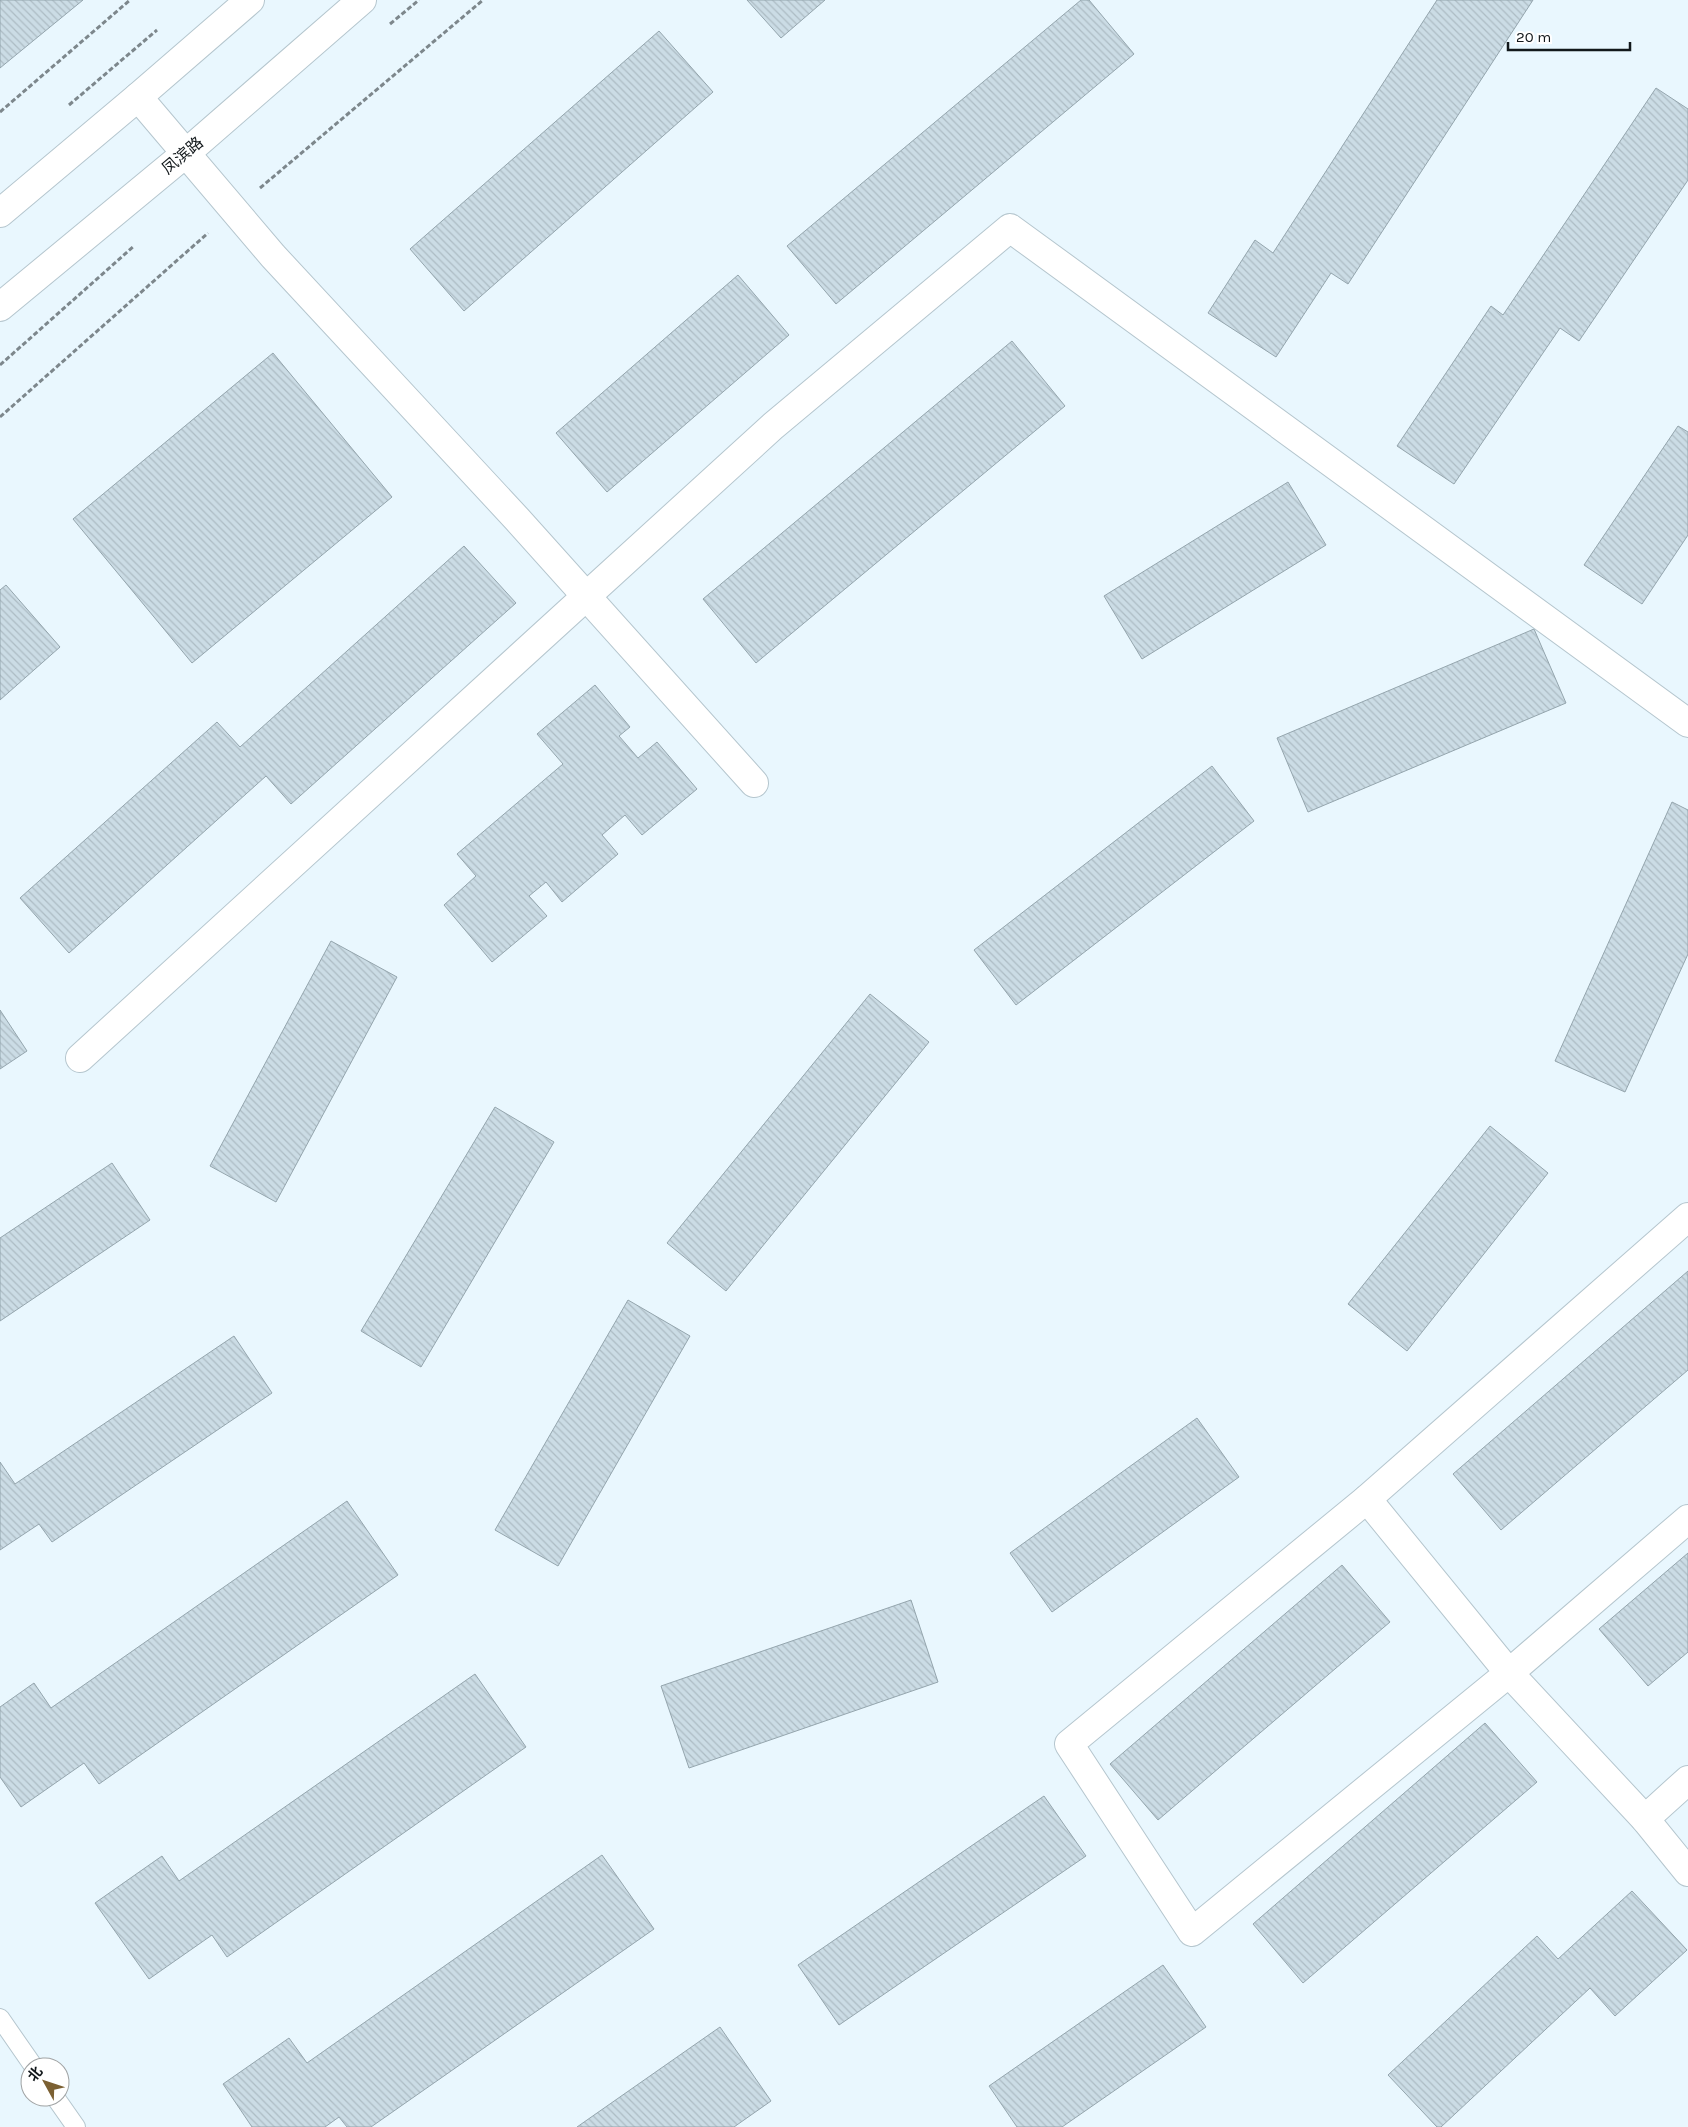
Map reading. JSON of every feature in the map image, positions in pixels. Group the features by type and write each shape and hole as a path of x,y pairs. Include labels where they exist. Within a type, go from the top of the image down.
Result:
{"street":[{"path":"0,213 250,0"},
{"name":"凤滨路","path":"0,307 185,154 362,0"},
{"path":"138,97 273,256 586,596 754,783"},
{"path":"80,1058 773,426 1010,228 1688,723"},
{"path":"1688,1217 1367,1499 1069,1744 1192,1932 1509,1673 1688,1519"},
{"path":"1367,1499 1509,1673 1645,1819 1688,1872"},
{"path":"1645,1819 1688,1780"}],"lane":[{"path":"0,2018 27,2057"},
{"path":"62,2107 76,2127"}],"path":[{"path":"0,112 130,0"},
{"path":"66,107 162,25"}],"building":[{"path":"0,0 83,0 0,68"},
{"path":"747,0 825,0 781,38"},
{"path":"1081,0 1089,0 1134,54 836,304 787,246"},
{"path":"1437,0 1533,0 1348,284 1331,273 1276,357 1208,313 1255,240 1273,253"},
{"path":"659,31 713,92 464,311 410,249"},
{"path":"1656,88 1688,109 1688,180 1579,341 1560,328 1454,484 1397,446 1491,306 1503,315"},
{"path":"738,275 789,335 607,492 556,433"},
{"path":"1012,341 1065,406 756,663 703,599"},
{"path":"273,353 392,497 192,663 73,519"},
{"path":"1678,426 1688,432 1688,535 1642,604 1584,565"},
{"path":"1288,482 1326,545 1142,659 1104,596"},
{"path":"464,546 516,603 291,804 266,776 69,953 20,898 217,722 240,747"},
{"path":"6,585 60,647 0,700 0,590"},
{"path":"1534,629 1566,703 1308,812 1277,738"},
{"path":"595,685 630,727 619,736 638,758 657,742 697,789 642,835 625,815 602,835 618,854 562,902 546,882 529,896 547,916 492,962 444,905 476,876 457,854 563,764 537,734"},
{"path":"1212,766 1254,821 1016,1005 974,950"},
{"path":"1672,802 1688,810 1688,954 1625,1092 1555,1061"},
{"path":"331,941 397,977 276,1202 210,1166"},
{"path":"870,994 929,1042 726,1291 667,1243"},
{"path":"0,1010 27,1051 0,1069"},
{"path":"495,1107 554,1142 421,1367 361,1331"},
{"path":"1490,1126 1548,1173 1407,1351 1348,1304"},
{"path":"112,1163 150,1220 0,1321 0,1238"},
{"path":"1688,1271 1688,1370 1501,1530 1453,1474"},
{"path":"628,1300 690,1336 558,1566 495,1530"},
{"path":"234,1336 272,1393 52,1542 39,1524 0,1550 0,1462 15,1484"},
{"path":"1197,1418 1239,1477 1052,1612 1010,1553"},
{"path":"347,1501 398,1575 99,1784 84,1763 21,1807 0,1777 0,1707 34,1683 51,1708"},
{"path":"1688,1553 1688,1652 1648,1686 1599,1629"},
{"path":"1342,1565 1390,1622 1158,1820 1110,1764"},
{"path":"911,1600 938,1682 689,1768 661,1686"},
{"path":"475,1674 526,1747 227,1957 212,1935 149,1979 95,1903 162,1856 179,1881"},
{"path":"1485,1723 1537,1782 1303,1983 1253,1924"},
{"path":"1044,1796 1086,1856 839,2025 798,1965"},
{"path":"602,1855 654,1929 371,2127 347,2127 339,2117 325,2127 252,2127 223,2084 289,2038 307,2063"},
{"path":"1632,1891 1687,1950 1615,2016 1590,1988 1441,2127 1437,2127 1388,2075 1537,1936 1558,1959"},
{"path":"1163,1965 1206,2027 1062,2127 1017,2127 989,2086"},
{"path":"720,2027 771,2101 734,2127 577,2127"}]}
